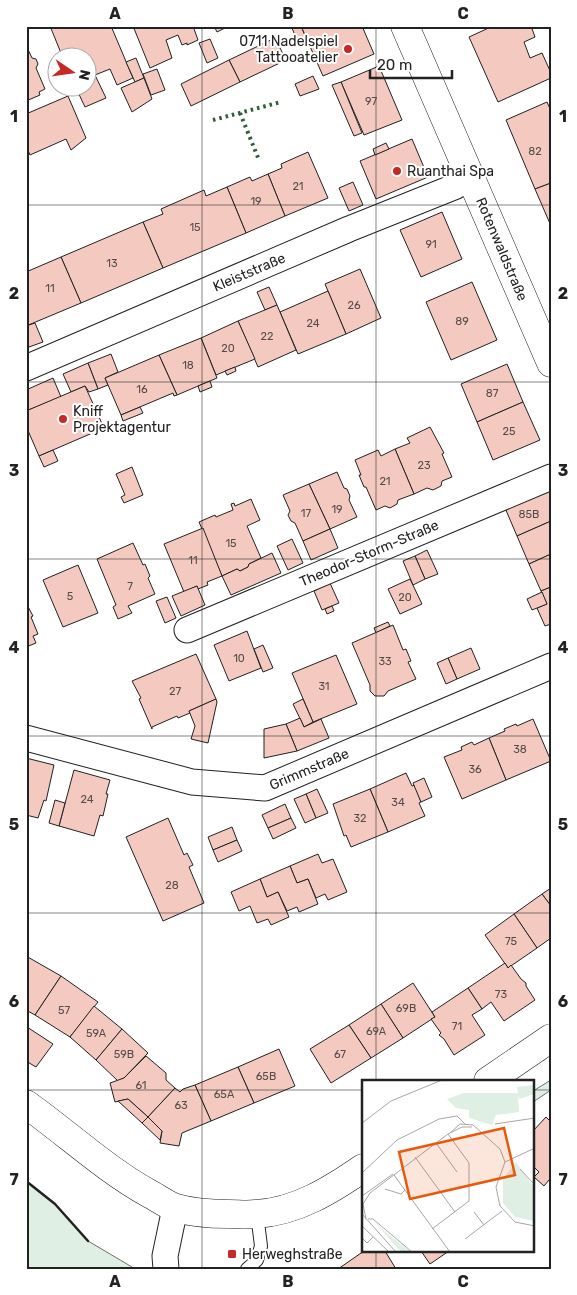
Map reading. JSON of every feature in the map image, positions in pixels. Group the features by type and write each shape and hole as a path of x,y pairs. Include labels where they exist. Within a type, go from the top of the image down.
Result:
{"main road":[{"name":"Rotenwaldstraße","path":"405,26 551,362"},
{"path":"489,1080 551,1038"},
{"path":"26,1104 104,1165 175,1208 211,1214 257,1214 281,1210 311,1200 362,1169"}],"street":[{"name":"Kleiststraße","path":"26,368 340,233 454,187 471,177"},
{"name":"Theodor-Storm-Straße","path":"186,630 551,477"},
{"name":"Grimmstraße","path":"26,738 192,782 265,788 551,666"},
{"path":"166,1269 165,1256 175,1208"}],"lane":[{"path":"247,1269 258,1260 261,1246 257,1214"}],"green space":[{"path":"551,1080 551,1090 534,1101 534,1090"},
{"path":"26,1181 55,1204 88,1241 133,1269 26,1269"}],"building":[{"path":"50,26 111,26 133,78 117,85 110,69 98,74 98,48 59,48"},
{"path":"133,26 193,26 198,40 182,45 178,35 166,40 172,58 150,68"},
{"path":"214,26 229,26 217,32"},
{"path":"291,26 301,26 306,38 298,42"},
{"path":"301,26 362,26 374,54 323,76"},
{"path":"493,26 531,26 535,37 524,42 530,58 542,53 551,73 551,78 498,102 469,37"},
{"path":"275,38 286,60 240,82 229,60"},
{"path":"210,39 218,58 207,63 199,43"},
{"path":"26,45 32,58 36,59 38,64 36,68 45,89 39,92 40,95 26,101"},
{"path":"136,58 144,78 135,82 126,62"},
{"path":"229,60 240,82 191,106 181,84"},
{"path":"379,66 402,120 364,135 341,82"},
{"path":"157,69 165,90 151,95 143,74"},
{"path":"313,76 319,89 300,96 295,84"},
{"path":"144,78 152,99 132,112 121,88"},
{"path":"98,81 106,98 85,107 81,98 98,98"},
{"path":"341,82 362,133 354,136 332,85"},
{"path":"63,98 69,98 86,138 71,150 66,139 30,155 26,146 26,114"},
{"path":"547,102 551,111 551,183 535,189 506,120"},
{"path":"412,139 428,177 376,199 360,161"},
{"path":"386,143 389,149 375,155 373,149"},
{"path":"308,152 328,198 285,216 268,174 282,168 281,164"},
{"path":"268,174 285,216 246,233 227,187 250,177 252,181"},
{"path":"353,182 363,205 349,211 339,188"},
{"path":"551,183 551,226 535,189"},
{"path":"227,187 246,233 163,268 143,222 163,214 161,209 204,190 206,196"},
{"path":"442,212 462,259 421,277 400,230"},
{"path":"143,222 163,268 81,303 61,257"},
{"path":"61,257 81,303 26,326 26,272"},
{"path":"360,269 381,318 346,334 325,284"},
{"path":"472,282 497,340 451,360 426,302"},
{"path":"269,287 277,305 265,310 257,292"},
{"path":"328,291 346,334 298,354 280,312"},
{"path":"277,305 296,350 258,367 238,321"},
{"path":"238,321 255,359 216,375 201,338"},
{"path":"35,323 43,342 29,347 26,340 26,326"},
{"path":"201,338 217,378 177,395 159,355"},
{"path":"111,354 118,372 105,378 108,385 98,389 88,363"},
{"path":"159,355 177,395 174,396 173,393 121,415 105,378"},
{"path":"88,363 98,389 89,392 85,386 71,392 63,374"},
{"path":"507,364 523,402 477,422 461,384"},
{"path":"235,367 236,371 227,375 225,371"},
{"path":"53,378 61,397 26,411 26,390"},
{"path":"210,381 212,387 200,392 198,386"},
{"name":"Kniff Projektagentur","path":"85,386 104,428 39,456 26,426 26,411"},
{"path":"523,402 540,440 493,460 477,422"},
{"path":"140,407 143,413 123,421 121,415"},
{"path":"430,427 444,453 442,454 452,477 442,481 441,486 433,490 427,488 414,494 395,449 410,443 407,438"},
{"path":"395,449 414,494 398,500 397,504 390,508 385,506 376,510 366,487 364,487 355,460 378,450 381,456"},
{"path":"53,450 58,461 44,467 39,456"},
{"path":"132,467 143,495 124,503 121,497 125,495 116,474"},
{"path":"337,472 344,488 347,489 350,496 349,500 357,517 330,529 309,484"},
{"path":"309,484 330,529 303,541 295,523 291,521 288,515 290,511 283,495"},
{"path":"551,488 551,521 517,536 505,508"},
{"path":"251,499 260,520 247,526 261,558 240,571 237,569 222,576 199,522 233,510 231,504 234,503 235,506"},
{"path":"551,521 551,554 529,564 517,536"},
{"path":"203,528 222,576 207,582 208,585 198,589 197,586 184,592 164,544"},
{"path":"330,529 338,548 311,560 303,541"},
{"path":"292,539 303,563 288,570 277,546"},
{"path":"133,543 143,565 145,564 150,576 148,578 155,594 128,606 132,613 118,619 113,607 116,605 97,559"},
{"path":"427,550 438,574 425,579 415,556"},
{"path":"272,553 281,573 231,595 222,576 237,569 240,571 248,567 249,564"},
{"path":"551,554 551,587 541,591 529,564"},
{"path":"415,556 425,579 413,585 403,561"},
{"path":"78,565 98,613 63,627 43,580"},
{"path":"410,579 422,604 400,614 388,589"},
{"path":"330,583 339,603 322,610 314,591"},
{"path":"197,586 205,605 181,616 172,596"},
{"path":"551,587 551,624 545,626 537,608 547,604 541,591"},
{"path":"542,592 547,604 532,610 527,599"},
{"path":"167,597 176,618 165,623 156,601"},
{"path":"26,603 33,616 31,617 38,634 33,636 36,643 26,647"},
{"path":"332,606 334,611 327,614 325,609"},
{"path":"388,622 390,626 376,633 374,628"},
{"path":"393,625 403,650 406,649 411,661 408,662 416,679 388,691 384,696 375,696 370,691 370,685 352,643"},
{"path":"247,631 261,668 229,681 214,645"},
{"path":"263,645 273,668 263,672 254,649"},
{"path":"471,648 480,669 457,679 448,658"},
{"path":"196,654 216,699 189,711 190,713 178,718 177,716 152,727 152,729 139,699 141,698 132,681"},
{"path":"336,655 357,704 313,722 292,673"},
{"path":"448,658 457,679 446,684 437,663"},
{"path":"216,699 217,702 208,743 191,739 195,726 189,711"},
{"path":"303,699 313,722 304,727 293,704"},
{"path":"300,718 304,727 321,719 329,738 297,751 286,724"},
{"path":"533,719 551,761 506,780 489,738 505,731 504,729"},
{"path":"286,724 297,751 264,758 264,729"},
{"path":"489,738 506,780 462,799 444,757 462,750 461,747 472,742 474,745"},
{"path":"26,758 54,765 46,801 44,800 38,818 26,815"},
{"path":"74,770 110,780 103,816 100,815 94,836 59,826"},
{"path":"406,773 412,786 415,785 421,802 419,803 425,816 388,832 370,789"},
{"path":"424,778 432,797 421,802 413,783"},
{"path":"317,789 328,813 316,818 306,794"},
{"path":"370,789 388,832 351,847 346,835 344,836 333,804"},
{"path":"306,794 316,818 305,823 294,799"},
{"path":"55,800 65,803 59,826 49,823"},
{"path":"285,804 291,818 268,828 262,815"},
{"path":"168,818 184,855 187,853 193,865 189,867 204,903 163,921 126,837"},
{"path":"291,818 296,828 273,839 268,828"},
{"path":"232,827 237,840 213,850 208,837"},
{"path":"237,840 242,851 218,862 213,850"},
{"path":"318,854 322,863 333,859 347,892 328,900 325,894 316,898 308,879 297,883 290,866"},
{"path":"290,866 297,883 308,879 318,904 299,912 297,907 287,911 278,892 267,897 260,879"},
{"path":"260,879 267,897 278,892 289,917 271,925 268,919 257,923 250,906 239,911 231,892"},
{"path":"551,888 551,906 542,894"},
{"path":"542,894 551,906 551,938 537,948 514,914"},
{"path":"514,914 537,948 508,968 485,935"},
{"path":"26,956 61,976 35,1015 26,1010"},
{"path":"505,963 508,968 511,965 526,983 535,1000 504,1021 491,1002 482,1009 468,988"},
{"path":"61,976 98,1002 70,1037 35,1015"},
{"path":"413,983 435,1017 403,1038 381,1004"},
{"path":"468,988 482,1009 472,1015 485,1035 454,1055 444,1039 439,1035 441,1033 431,1019 435,1017 432,1012"},
{"path":"381,1004 403,1038 371,1058 349,1025"},
{"path":"94,1006 122,1029 96,1060 70,1037"},
{"path":"349,1025 371,1058 331,1083 310,1049"},
{"path":"27,1027 53,1044 36,1067 26,1061"},
{"path":"122,1029 148,1053 124,1078 118,1081 96,1060"},
{"path":"279,1049 295,1086 254,1103 238,1067"},
{"path":"146,1056 166,1073 166,1080 175,1088 148,1117 128,1099 115,1102 110,1083 124,1078"},
{"path":"238,1067 254,1103 211,1121 195,1085"},
{"path":"195,1085 211,1121 182,1133 179,1146 160,1143 162,1131 148,1117 175,1088 180,1092"},
{"path":"128,1099 148,1117 142,1123 118,1101"},
{"path":"148,1117 162,1131 160,1140 142,1123"},
{"path":"546,1117 551,1122 551,1182 549,1180 544,1186 534,1177 539,1172 534,1167 534,1130"},
{"path":"363,1252 386,1252 396,1269 338,1269"},
{"path":"422,1252 448,1252 430,1264"}],"hedge":[{"path":"213,120 281,102"},
{"path":"240,113 259,160"}],"wall":[{"path":"26,1181 55,1204 88,1241"}],"place":[{"name":"0711 Nadelspiel Tattooatelier","path":"348,49"},
{"name":"Ruanthai Spa","path":"397,171"},
{"name":"Kniff Projektagentur","path":"63,419"},
{"name":"Herweghstraße","path":"232,1254"}]}
